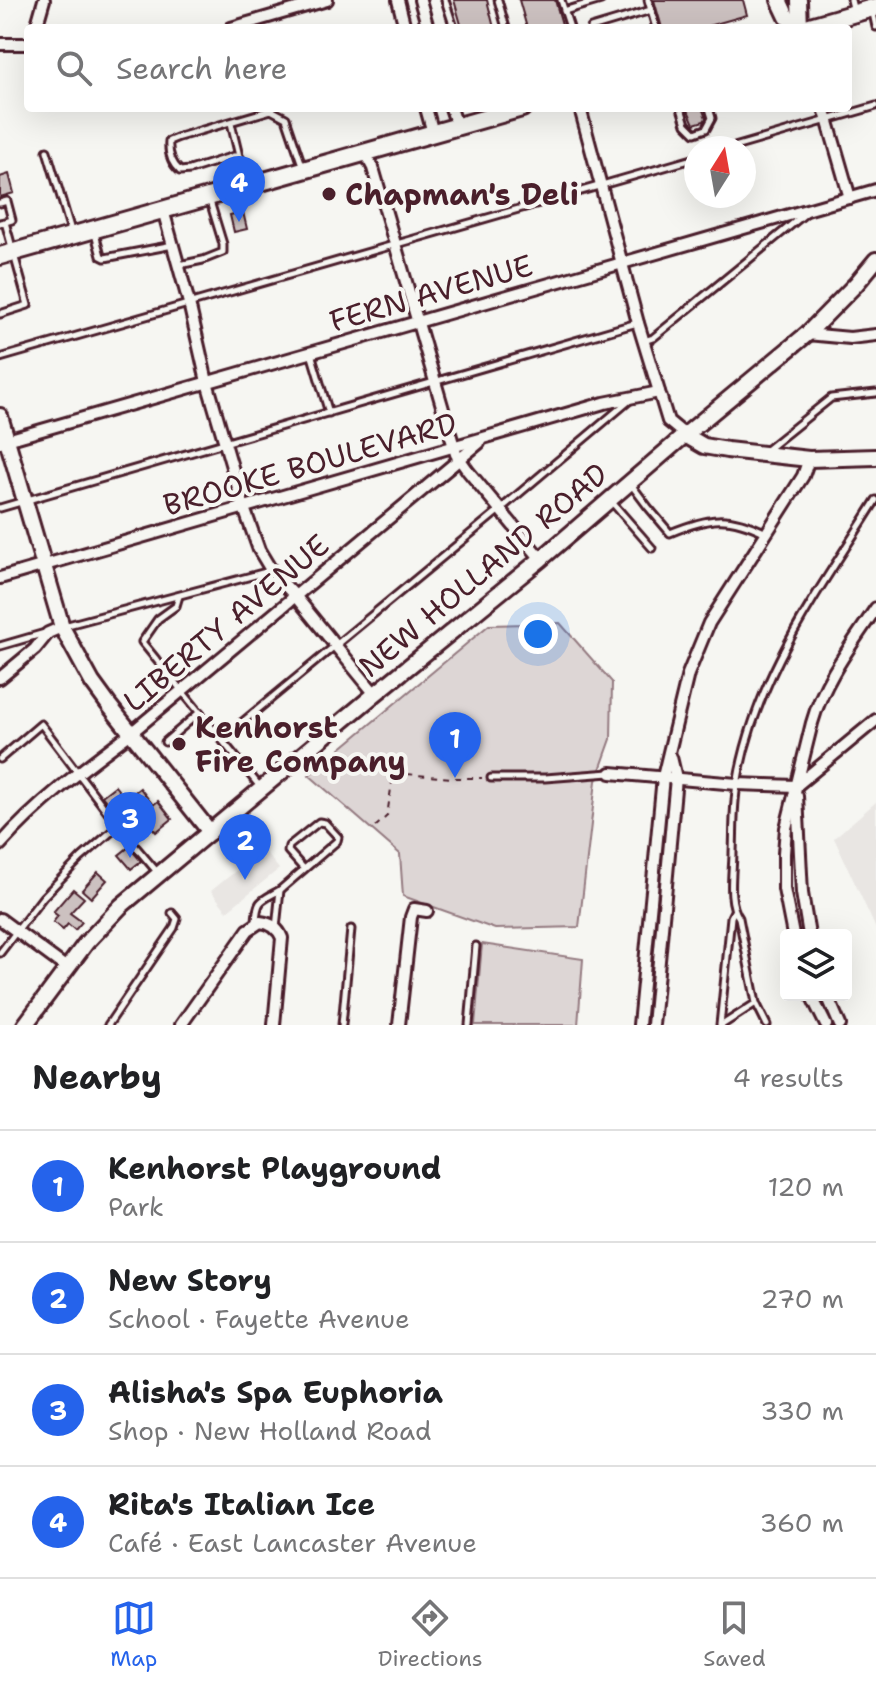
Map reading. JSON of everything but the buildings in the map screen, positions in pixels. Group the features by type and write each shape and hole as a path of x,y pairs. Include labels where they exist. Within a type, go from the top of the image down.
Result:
{"main road":[{"path":"779,0 787,17 795,24"},
{"path":"799,0 800,24"},
{"path":"810,24 853,7 874,8"},
{"path":"7,254 508,112"},
{"name":"NEW HOLLAND ROAD","path":"25,1025 86,943 111,916 807,334 876,260"},
{"path":"0,416 4,441 62,627 92,682 210,832"},
{"path":"685,435 710,447 761,454 809,459 876,457"}],"street":[{"path":"37,24 44,0"},
{"path":"245,24 327,0"},
{"path":"398,0 404,24"},
{"path":"420,0 427,24"},
{"path":"0,44 24,44"},
{"path":"427,112 433,133"},
{"path":"452,112 457,126"},
{"path":"581,112 668,421 685,435"},
{"path":"825,112 850,198"},
{"path":"365,153 373,168 460,460 541,559"},
{"name":"FERN AVENUE","path":"4,441 876,190"},
{"path":"163,210 207,382 255,540 271,570 375,694"},
{"path":"807,334 850,338 876,335"},
{"name":"BROOKE BOULEVARD","path":"0,578 604,403 659,392"},
{"name":"LIBERTY AVENUE","path":"0,845 24,818 77,773 131,733 484,439"},
{"path":"639,1025 663,777 683,689 713,616 803,476 809,459"},
{"path":"792,929 784,889 786,828 815,709 834,671 876,608"},
{"path":"0,678 35,649 48,633 62,627"},
{"path":"611,773 796,786 876,720"},
{"path":"653,1025 676,778 670,751"},
{"path":"796,786 802,893 808,929"},
{"path":"399,1025 411,917 414,909 427,911"},
{"path":"0,919 68,969"},
{"path":"181,1025 252,927 268,923 281,936 274,1025"},
{"path":"814,1001 826,1025"},
{"path":"829,1001 839,1025"}],"lane":[{"path":"445,0 453,24"},
{"path":"498,0 505,24"},
{"path":"561,0 569,24"},
{"path":"564,11 601,0"},
{"path":"648,0 655,24"},
{"path":"874,8 876,27"},
{"path":"604,24 651,10"},
{"path":"756,141 876,106"},
{"path":"239,156 180,171 174,166 168,149 169,141 265,112"},
{"path":"276,112 286,118 304,170"},
{"path":"682,112 686,124 695,133 706,129 712,118 710,112"},
{"path":"231,123 250,185"},
{"path":"47,151 72,236"},
{"path":"0,358 684,161"},
{"path":"179,265 223,252 209,197"},
{"path":"0,203 7,201 10,211 12,220 3,223 7,254 28,305 0,314"},
{"path":"644,341 653,338 811,209"},
{"path":"94,229 103,257 173,245"},
{"path":"0,508 638,323"},
{"path":"311,352 329,413"},
{"path":"761,454 831,398 876,393"},
{"name":"BROOKE BOULEVARD","path":"222,739 633,397"},
{"path":"630,482 670,533 692,524 721,518 749,524 766,533"},
{"path":"610,500 652,548"},
{"path":"767,1025 756,1003 739,918 734,911 733,834 737,784 756,712 776,664 876,500"},
{"path":"62,627 271,570"},
{"path":"179,596 176,606 158,619 142,642 262,789"},
{"path":"0,646 48,633"},
{"path":"165,742 200,712"},
{"path":"0,759 41,724 118,826 159,874"},
{"path":"491,778 611,773"},
{"path":"252,927 259,902 280,890 337,841 338,837 325,823 319,822 289,846 288,851 304,869"},
{"path":"0,953 57,881 118,826"},
{"path":"276,929 280,890"},
{"path":"721,1025 734,911"},
{"path":"108,1025 174,928 177,919 172,913"},
{"path":"342,1025 351,929"},
{"path":"469,1025 476,946"},
{"path":"721,1025 756,1003"}],"path":[{"path":"375,827 387,816 393,775 491,778"}],"shaded area":[{"path":"560,623 612,682 611,739 596,781 579,927 495,929 403,896 400,854 309,775 489,625"},
{"path":"876,802 876,929 834,838"},
{"path":"263,849 279,869 227,911 211,891"},
{"path":"482,944 583,959 578,1025 475,1025"}],"place":[{"name":"Chapman's Deli","path":"329,194"},
{"name":"Rita's Italian Ice","path":"239,222"},
{"name":"Kenhorst Fire Company","path":"179,744"},
{"name":"Kenhorst Playground","path":"455,778"},
{"name":"Alisha's Spa Euphoria","path":"130,858"},
{"name":"New Story","path":"245,880"}]}
